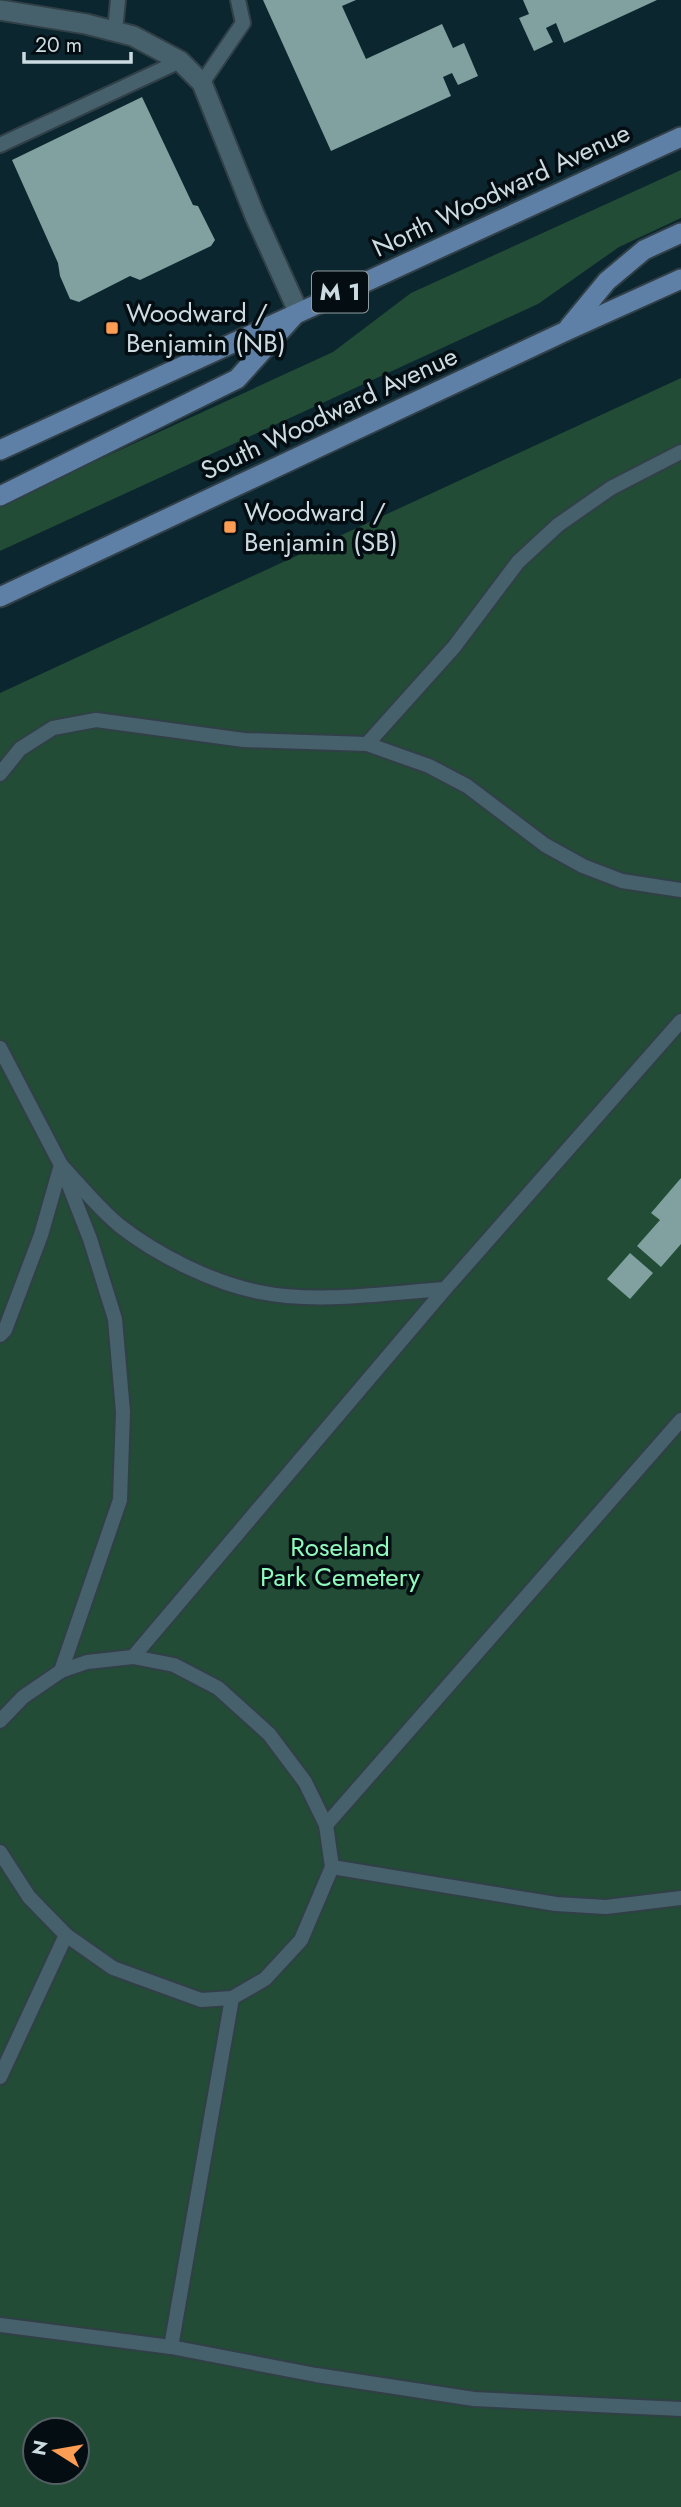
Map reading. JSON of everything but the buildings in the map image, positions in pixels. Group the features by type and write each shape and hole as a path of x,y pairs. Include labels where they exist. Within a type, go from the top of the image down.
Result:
{"main road":[{"name":"North Woodward Avenue","path":"0,450 681,137"},
{"path":"566,331 607,281 644,250 681,233"},
{"name":"South Woodward Avenue","path":"6,589 681,279"},
{"path":"0,496 237,379 298,311"}],"street":[{"path":"0,10 133,36 180,61 202,83 255,216 298,311"}],"lane":[{"path":"115,31 118,0"},
{"path":"202,83 243,23 238,0"},
{"path":"0,145 180,61"},
{"path":"367,744 454,647 512,570 558,525 611,488 681,452"},
{"path":"0,774 20,749 53,728 96,720 244,740 367,744 429,765 467,786 545,845 583,866 622,881 681,890"},
{"path":"133,1657 445,1289 681,1021"},
{"path":"0,1048 61,1166 90,1239 115,1319 123,1412 120,1500 61,1671"},
{"path":"61,1166 120,1226 166,1256 217,1279 259,1292 303,1296 366,1295 445,1289"},
{"path":"0,1335 5,1330 41,1235 61,1166"},
{"path":"326,1825 681,1420"},
{"path":"0,1721 23,1698 61,1671 87,1662 133,1657 174,1665 218,1688 269,1734 305,1782 326,1825 332,1867 301,1940 265,1979 232,1998 201,2000 113,1968 66,1935 29,1898 0,1852"},
{"path":"332,1867 556,1904 606,1907 681,1898"},
{"path":"0,2077 66,1935"},
{"path":"171,2347 232,1998"},
{"path":"0,2325 171,2347 316,2375 474,2399 681,2409"}],"green space":[{"path":"681,170 681,218 619,247 538,304 0,551 0,505 333,352 411,293"},
{"name":"Roseland Park Cemetery","path":"681,378 681,2507 0,2507 0,693"}],"place":[{"name":"Woodward / Benjamin (NB)","path":"112,328"},
{"name":"Woodward / Benjamin (SB)","path":"230,527"}]}
